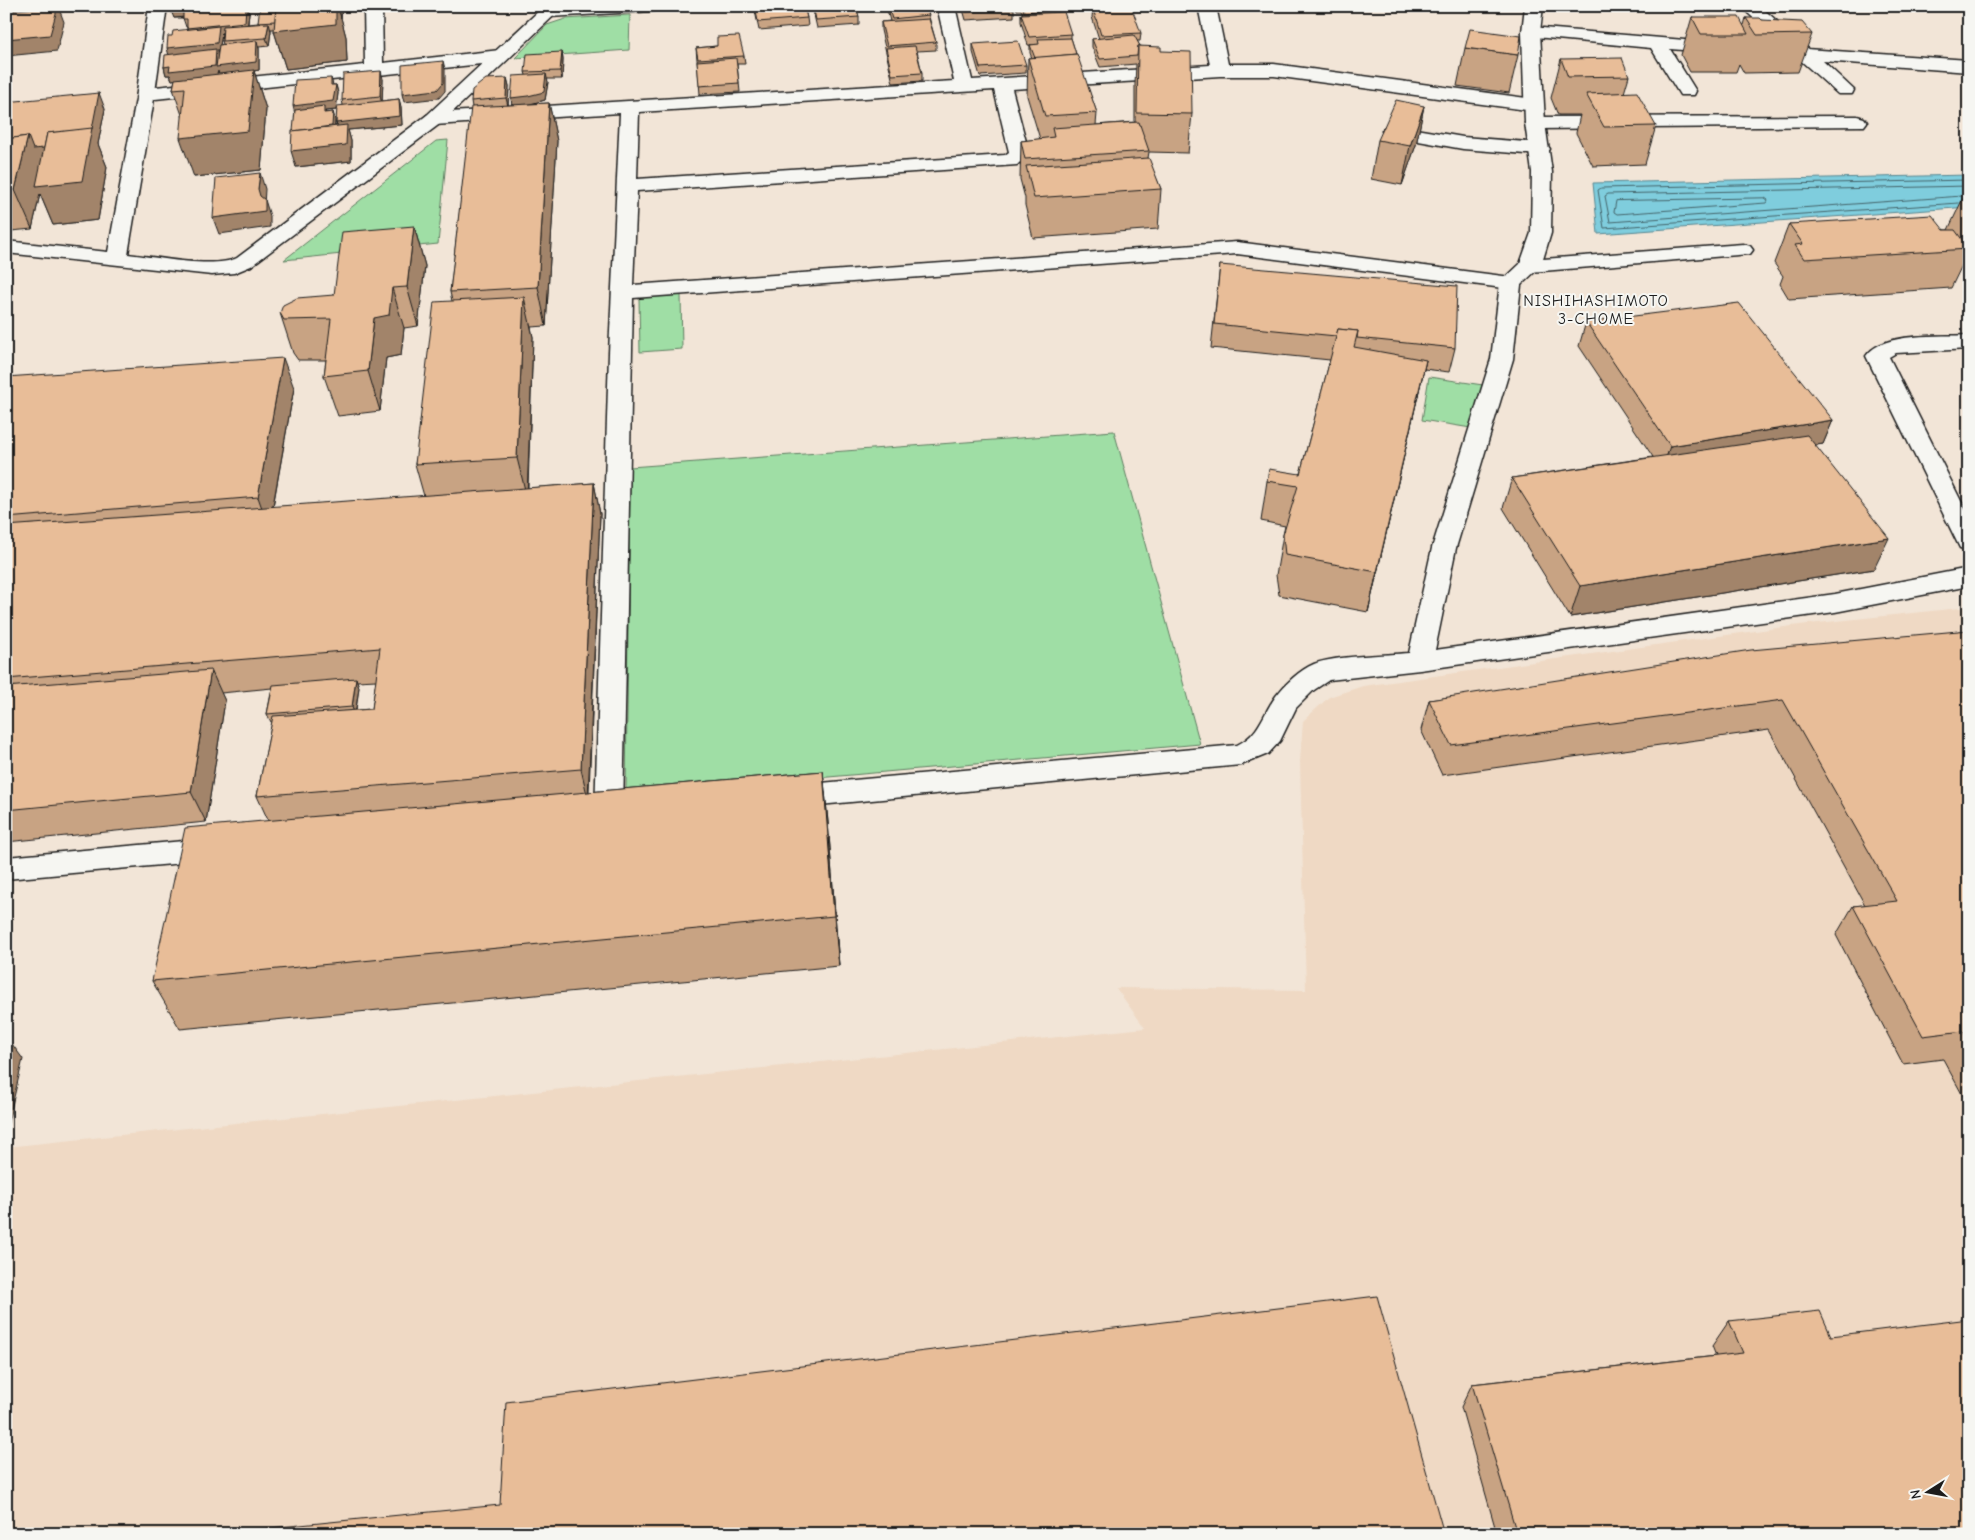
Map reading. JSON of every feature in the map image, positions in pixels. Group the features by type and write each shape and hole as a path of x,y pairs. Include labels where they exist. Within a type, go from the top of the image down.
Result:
{"street":[{"path":"117,259 146,94 158,6"},
{"path":"373,6 374,69"},
{"path":"6,247 212,268 234,267 244,262 434,119 552,9 653,6"},
{"path":"946,6 964,86"},
{"path":"1207,6 1220,70"},
{"path":"1420,661 1444,548 1489,407 1502,359 1511,283 1530,266 1541,233 1542,172 1534,114 1531,32 1534,6"},
{"path":"1749,6 1845,90"},
{"path":"1531,32 1736,49"},
{"path":"1657,43 1687,91"},
{"path":"1756,51 1969,66"},
{"path":"146,94 500,56"},
{"path":"434,119 1220,70 1274,70 1534,114 1857,122"},
{"path":"627,186 1010,161 1020,154 1002,84"},
{"path":"580,816 619,812 620,353 624,292 630,108"},
{"path":"1392,131 1463,143 1540,150"},
{"path":"624,292 1237,248 1511,283"},
{"path":"1530,266 1743,250"},
{"path":"1969,342 1894,346 1885,349 1877,356 1969,542"},
{"path":"767,799 1241,755 1258,748 1270,734 1286,702 1305,683 1323,671 1420,661 1834,603 1969,577"},
{"path":"6,868 245,846"}],"shaded area":[{"path":"1969,607 1969,1534 6,1534 6,1147 1145,1028 1116,988 1306,990 1300,761 1303,721 1329,697 1363,686 1799,625"}],"green space":[{"path":"630,15 629,50 515,58 547,25 565,19"},
{"path":"448,140 438,244 284,260 436,141"},
{"path":"681,295 682,349 640,352 639,298"},
{"path":"1429,377 1483,385 1471,428 1422,420"},
{"path":"1114,431 1200,744 626,795 630,467"}],"water":[{"path":"1969,175 1969,207 1598,234 1593,183"}],"building":[{"path":"58,6 50,35 6,39 6,11"},
{"path":"172,6 213,6 171,11"},
{"path":"246,6 245,22 187,28 187,19 183,19 183,11"},
{"path":"260,6 276,6 275,21 258,22"},
{"path":"276,6 336,6 336,24 274,31"},
{"path":"755,6 804,6 807,18 758,22"},
{"path":"813,6 856,6 859,17 816,20"},
{"path":"888,6 926,6 929,15 892,19"},
{"path":"964,6 1014,6 1014,9 966,12"},
{"path":"1023,6 1058,6 1059,9 1024,12"},
{"path":"1131,6 1141,33 1101,35 1093,9"},
{"path":"1064,12 1071,34 1029,37 1021,14"},
{"path":"1692,17 1739,17 1748,34 1701,34"},
{"path":"1746,18 1802,22 1812,34 1757,35"},
{"path":"929,19 936,42 887,46 881,22"},
{"path":"269,23 266,38 222,41 223,26"},
{"path":"219,26 217,43 167,48 168,36 172,36 173,31"},
{"path":"1470,29 1521,36 1518,55 1465,48"},
{"path":"1134,35 1140,46 1138,46 1137,56 1100,59 1092,39"},
{"path":"739,36 744,56 698,59 696,48 717,46 717,37"},
{"path":"1071,38 1076,54 1035,58 1030,45 1039,44 1038,39"},
{"path":"257,41 256,62 216,67 219,45"},
{"path":"1018,41 1026,65 980,68 973,44"},
{"path":"915,46 922,73 892,75 886,48"},
{"path":"1138,46 1161,47 1161,51 1191,52 1192,114 1137,113"},
{"path":"216,49 215,66 169,71 170,66 164,67 165,55"},
{"path":"562,52 560,71 525,72 527,54"},
{"path":"1077,54 1097,113 1045,116 1028,58"},
{"path":"736,58 739,83 699,86 697,61"},
{"path":"1622,58 1629,76 1568,77 1561,59"},
{"path":"443,61 443,83 437,90 402,94 402,65"},
{"path":"254,70 248,131 180,138 185,88 173,89 175,79"},
{"path":"381,71 380,96 342,100 343,74"},
{"path":"546,74 544,92 511,98 513,76"},
{"path":"331,78 331,85 336,85 333,101 293,106 295,80"},
{"path":"507,78 506,98 471,101 472,90 486,79"},
{"path":"1637,92 1656,126 1604,127 1586,94"},
{"path":"99,93 92,129 47,133 44,148 33,149 28,136 6,139 6,102"},
{"path":"399,99 400,116 336,123 337,106"},
{"path":"1396,100 1424,106 1410,146 1378,140"},
{"path":"549,103 538,287 450,292 471,107"},
{"path":"324,106 324,113 333,112 332,126 293,131 295,110"},
{"path":"1139,122 1149,151 1025,159 1021,141 1054,137 1052,128"},
{"path":"347,125 346,145 291,151 292,131"},
{"path":"92,128 82,181 36,186 47,133"},
{"path":"28,136 15,190 6,190 6,139"},
{"path":"1149,158 1161,189 1034,198 1026,166"},
{"path":"260,173 258,189 260,196 265,200 265,211 213,218 216,178"},
{"path":"1932,215 1944,230 1955,230 1969,249 1804,259 1795,245 1803,244 1789,224"},
{"path":"414,226 407,287 392,288 389,315 374,318 368,371 324,376 331,319 284,320 280,313 283,305 297,298 334,295 342,232"},
{"path":"1220,265 1457,286 1455,348 1357,338 1358,331 1338,329 1336,336 1214,324"},
{"path":"524,297 517,458 415,464 434,302"},
{"path":"1739,303 1833,420 1670,446 1586,322"},
{"path":"1338,329 1358,331 1354,347 1426,360 1377,572 1285,555 1283,535 1298,486 1267,481 1269,469 1300,474"},
{"path":"283,358 258,497 6,518 6,377"},
{"path":"1807,435 1889,538 1580,586 1512,478"},
{"path":"594,483 581,769 257,796 273,716 372,709 380,648 6,679 6,526"},
{"path":"1969,630 1969,1041 1963,1031 1923,1036 1853,906 1897,901 1783,700 1451,745 1429,700 1751,650"},
{"path":"211,670 191,792 6,810 6,687"},
{"path":"356,678 352,707 267,714 273,685"},
{"path":"823,771 834,916 152,981 185,828"},
{"path":"6,1044 12,1044 6,1069"},
{"path":"1377,1296 1444,1534 249,1534 250,1530 500,1505 506,1402"},
{"path":"1820,1311 1831,1336 1969,1319 1969,1534 1517,1534 1472,1384 1743,1353 1729,1321"}],"district":[{"name":"NISHIHASHIMOTO 3-CHOME","path":"1596,310"}]}
